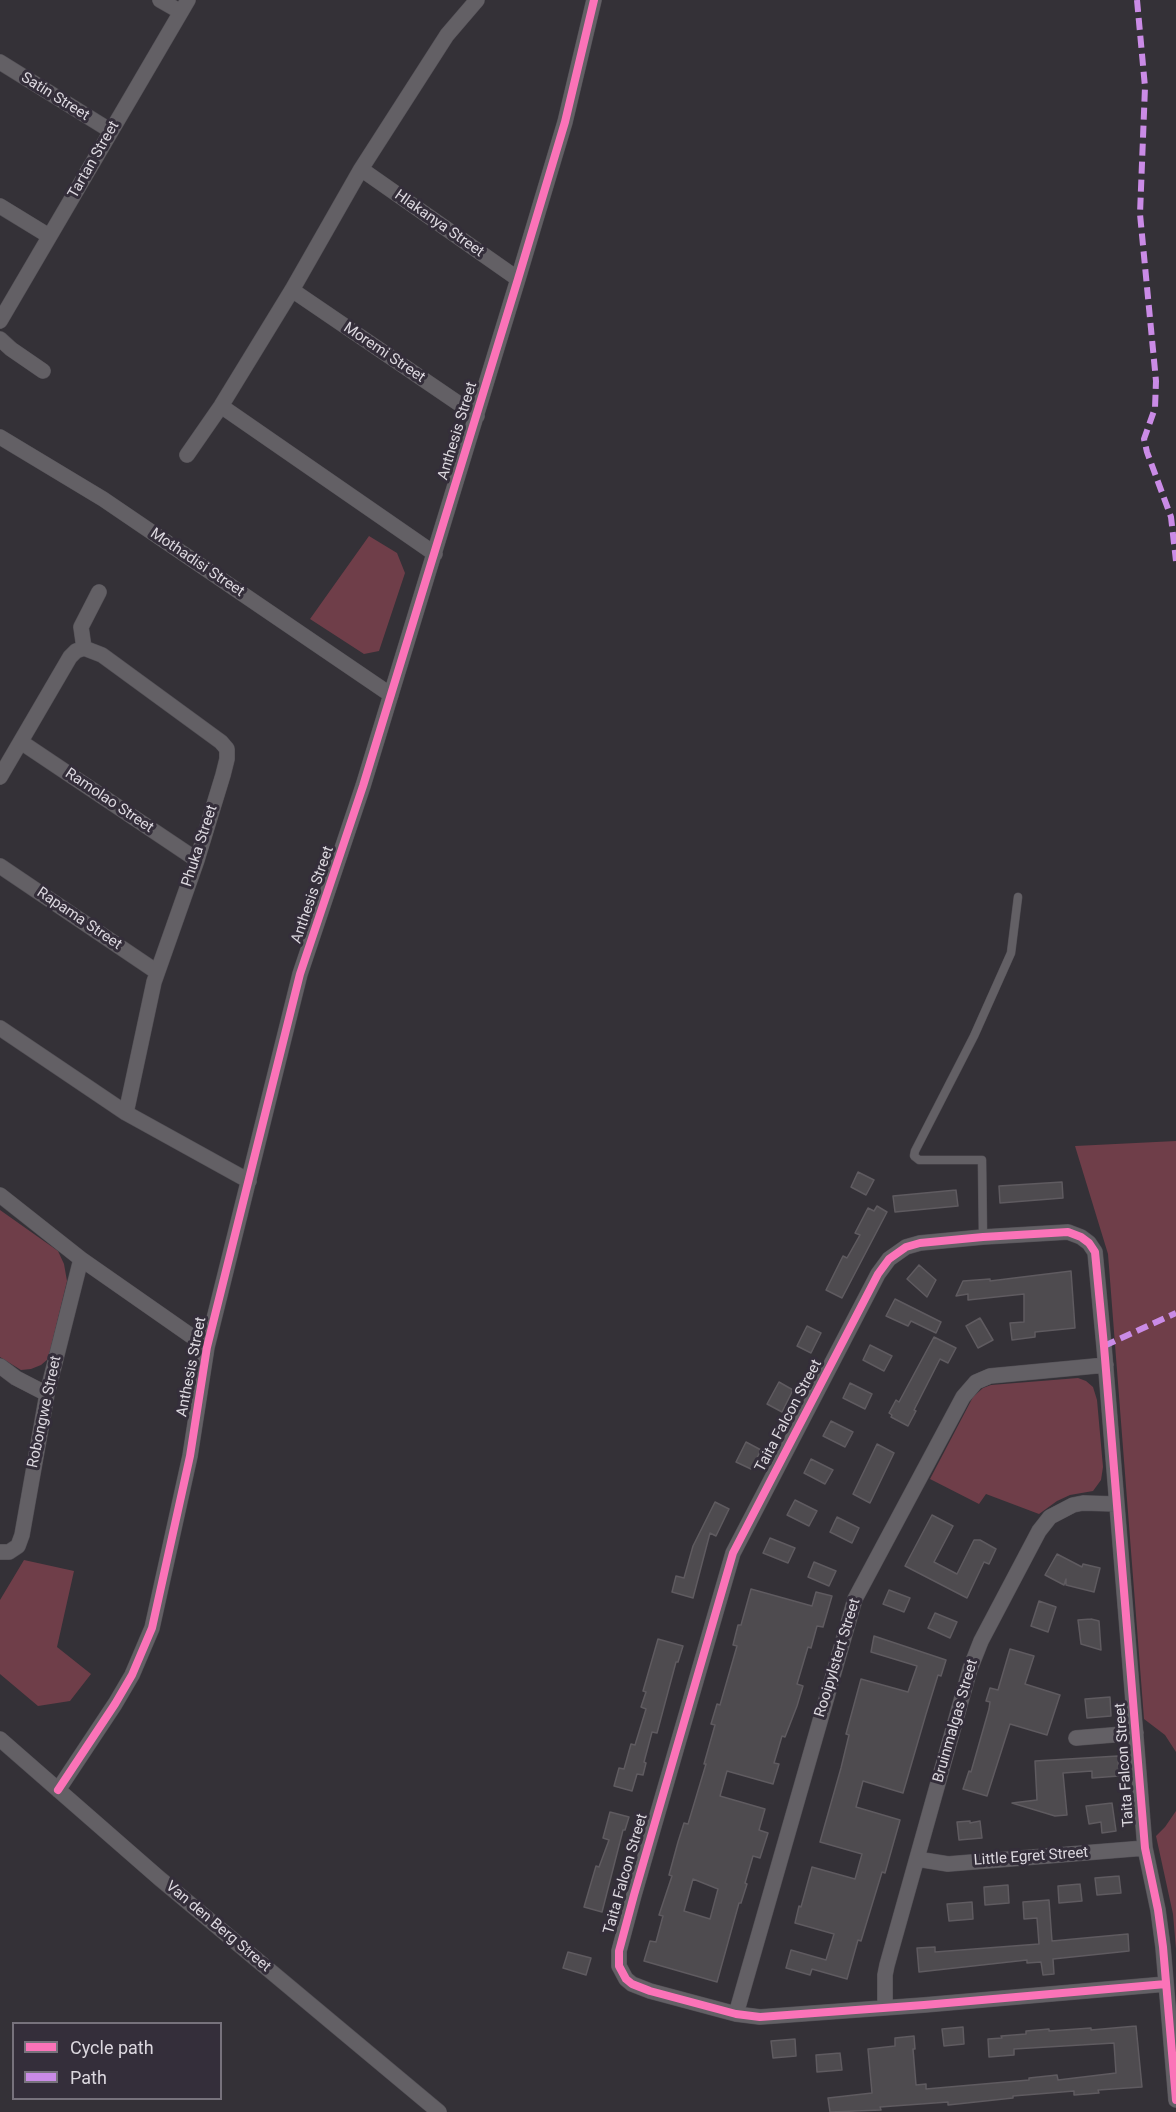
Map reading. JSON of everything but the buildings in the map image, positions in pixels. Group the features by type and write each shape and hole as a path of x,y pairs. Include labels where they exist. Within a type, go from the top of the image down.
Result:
{"street":[{"path":"160,0 185,6"},
{"path":"187,455 292,290 361,169 447,35 477,0"},
{"name":"Anthesis Street","path":"58,1790 116,1704 132,1675 152,1628 190,1456 207,1347 300,974 363,786 477,416 565,122 594,0"},
{"name":"Tartan Street","path":"0,321 185,6"},
{"name":"Satin Street","path":"0,62 111,131"},
{"name":"Hlakanya Street","path":"361,169 518,279"},
{"path":"0,206 49,236"},
{"name":"Moremi Street","path":"292,290 477,416"},
{"path":"0,339 43,371"},
{"path":"220,406 435,554"},
{"name":"Mothadisi Street","path":"0,437 103,499 390,695"},
{"path":"0,777 70,657 76,651 84,648 81,627 99,592"},
{"name":"Phuka Street","path":"84,648 102,655 221,741 227,749 223,775 197,860 158,972 126,1113"},
{"name":"Ramolao Street","path":"21,742 197,860"},
{"name":"Rapama Street","path":"0,866 158,972"},
{"path":"0,1028 126,1113 249,1180"},
{"path":"0,1194 81,1259 207,1347"},
{"name":"Taita Falcon Street","path":"1166,1983 773,2017 736,2014 650,1991 626,1979 618,1960 634,1894 732,1553 885,1264 896,1253 912,1245 982,1237 1068,1232 1089,1242 1096,1258 1144,1848 1158,1910 1166,1983 1176,2100"},
{"name":"Robongwe Street","path":"0,1552 9,1552 18,1546 22,1535 47,1394 81,1259"},
{"name":"Rooipylstert Street","path":"736,2014 855,1599 963,1397 976,1382 990,1376 1106,1365"},
{"path":"0,1366 16,1378 47,1394"},
{"name":"Bruinmalgas Street","path":"885,2008 887,1965 976,1651 1039,1531 1050,1517 1065,1508 1083,1503 1116,1504"},
{"path":"1076,1738 1136,1733"},
{"name":"Van den Berg Street","path":"0,1739 439,2112"},
{"name":"Little Egret Street","path":"917,1859 948,1864 1144,1848"}],"lane":[{"path":"982,1237 982,1160 920,1160 914,1155 974,1036 1011,953 1018,897"}],"shaded area":[{"path":"369,536 397,553 405,573 379,651 364,654 310,619"},
{"path":"1176,1141 1176,1752 1165,1735 1144,1719 1108,1254 1075,1146"},
{"path":"0,1210 58,1251 64,1264 67,1281 48,1359 31,1369 21,1370 0,1357"},
{"path":"1078,1378 1093,1387 1097,1400 1103,1467 1101,1480 1093,1491 1070,1495 1039,1514 986,1494 979,1504 930,1479 973,1397 983,1388 991,1385"},
{"path":"24,1560 74,1571 57,1647 91,1674 70,1701 38,1706 0,1674 0,1600"},
{"path":"1176,1811 1176,1949 1173,1914 1156,1836"}],"marked path":[{"path":"1137,0 1145,87 1140,214 1156,381 1155,408 1144,439 1171,517 1176,561"},
{"path":"1104,1346 1176,1313"}],"cycle path":[{"path":"58,1790 132,1675 152,1628 190,1456 207,1347 300,974 363,786 518,279 565,122 594,0"},
{"path":"1166,1984 760,2017 736,2014 650,1991 632,1984 626,1979 619,1966 619,1951 634,1895 733,1553 878,1274 889,1259 906,1247 920,1243 983,1237 1068,1232 1081,1237 1095,1252 1145,1848 1163,1947 1176,2100"}]}
